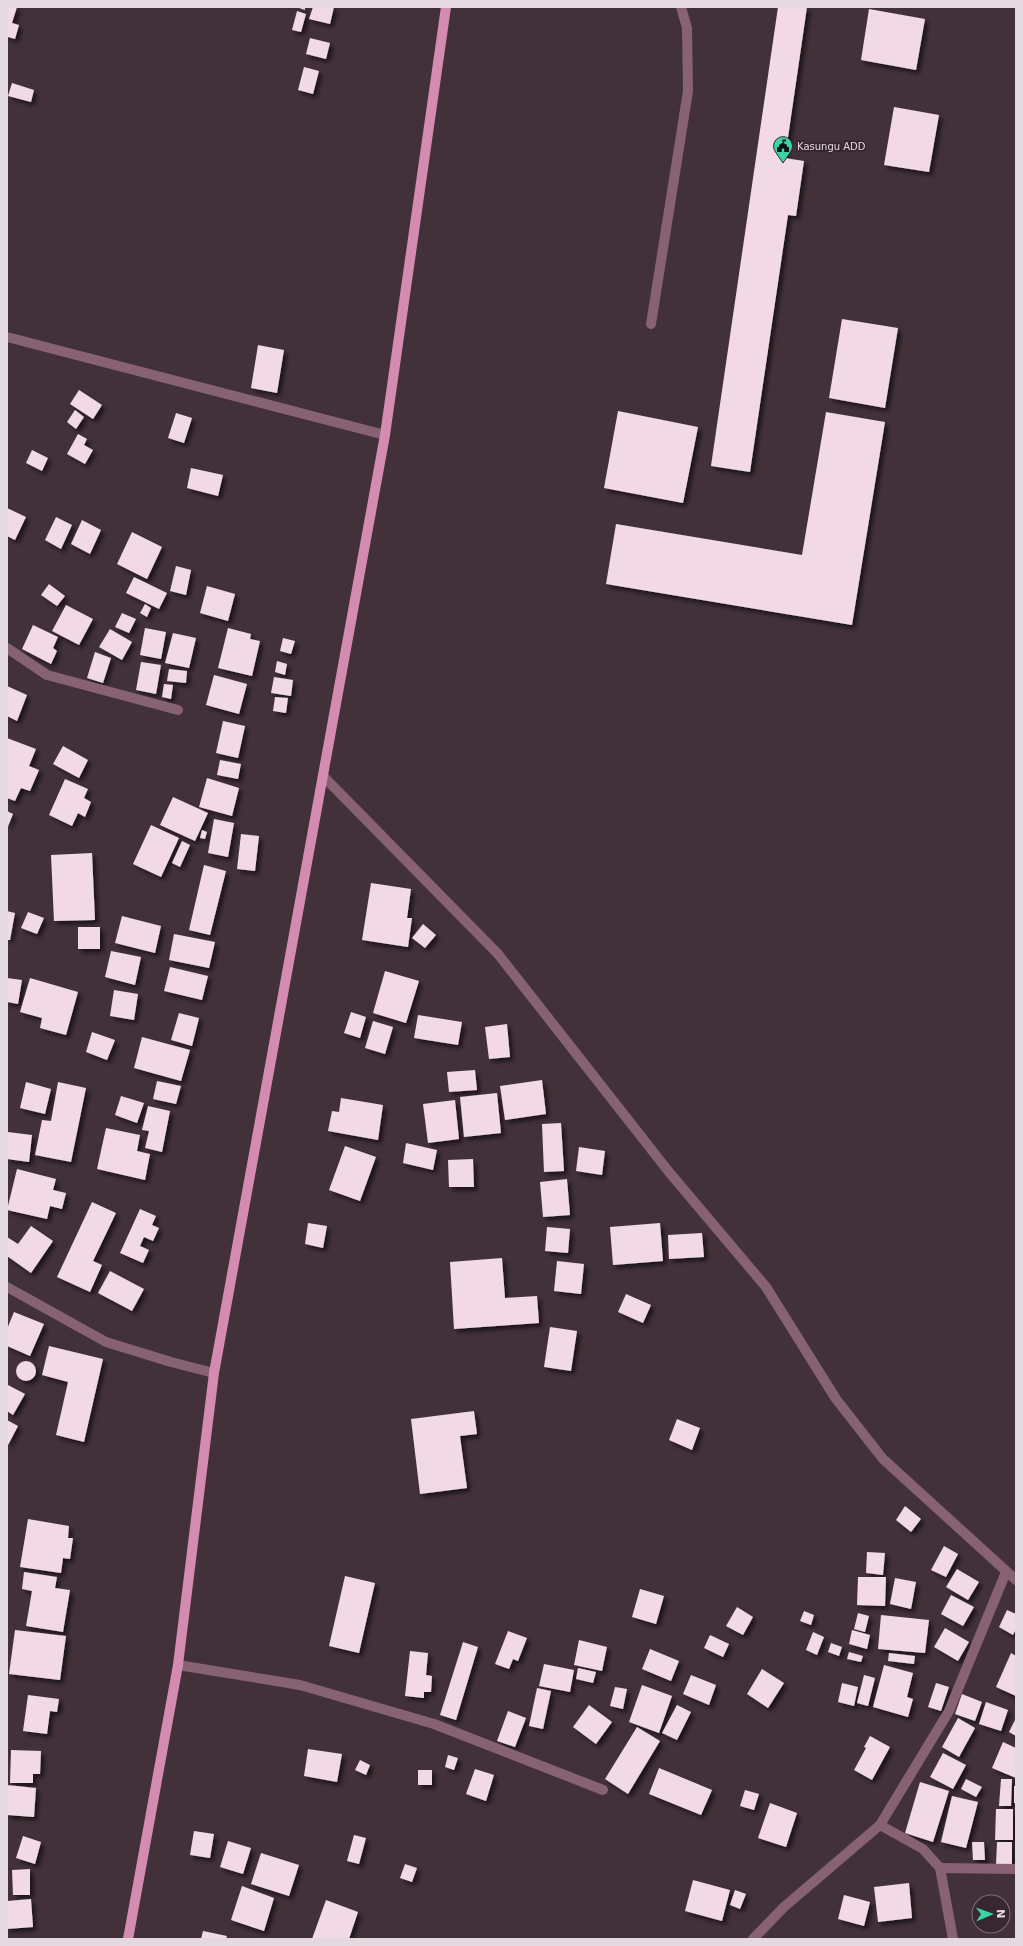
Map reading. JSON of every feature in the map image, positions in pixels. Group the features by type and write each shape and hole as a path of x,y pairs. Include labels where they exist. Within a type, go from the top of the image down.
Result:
{"main road":[{"path":"128,1939 178,1665 214,1373 385,435 446,7"}],"street":[{"path":"651,324 688,91 687,28 681,7"},
{"path":"7,337 385,435"},
{"path":"7,648 47,675 178,710"},
{"path":"323,776 498,954 669,1172 766,1287 836,1399 883,1460 1016,1580"},
{"path":"7,1287 106,1342 171,1362 214,1373"},
{"path":"753,1939 784,1907 880,1825 949,1711 1006,1572"},
{"path":"178,1665 300,1685 426,1722 603,1790"},
{"path":"880,1825 923,1849 940,1868 953,1939"},
{"path":"940,1868 1016,1869"}],"building":[{"path":"7,7 17,7 12,23 19,25 15,39 8,37 7,40"},
{"path":"296,7 305,7 305,10"},
{"path":"313,7 334,7 330,24 309,19"},
{"path":"778,7 807,7 785,158 804,161 796,216 788,215 750,472 711,466"},
{"path":"869,9 925,19 916,70 861,60"},
{"path":"297,11 306,14 301,32 292,30"},
{"path":"310,38 330,43 326,59 306,54"},
{"path":"304,67 319,71 313,94 298,90"},
{"path":"12,83 34,90 31,102 8,96"},
{"path":"894,107 939,115 929,172 884,165"},
{"path":"842,319 898,328 885,408 829,398"},
{"path":"258,345 284,350 277,393 251,388"},
{"path":"79,390 102,405 93,419 70,404"},
{"path":"75,410 84,417 76,429 67,422"},
{"path":"618,411 698,427 683,503 604,488"},
{"path":"826,412 885,422 852,625 606,584 616,524 802,555"},
{"path":"176,413 192,418 184,443 168,438"},
{"path":"78,434 87,439 84,445 93,450 85,464 67,454"},
{"path":"32,450 48,458 42,471 26,463"},
{"path":"191,468 223,475 218,496 187,488"},
{"path":"7,508 26,517 15,540 7,536"},
{"path":"56,517 72,525 61,549 45,540"},
{"path":"82,520 101,530 90,554 71,544"},
{"path":"132,532 162,547 147,579 117,564"},
{"path":"176,566 191,570 186,595 170,591"},
{"path":"134,577 167,593 159,609 126,593"},
{"path":"49,584 65,596 57,606 41,595"},
{"path":"207,586 235,594 228,621 200,613"},
{"path":"145,604 151,608 147,617 140,613"},
{"path":"66,605 93,619 79,645 52,631"},
{"path":"122,613 136,619 129,633 115,627"},
{"path":"33,625 58,637 53,648 57,651 51,664 22,649"},
{"path":"145,628 166,632 161,659 140,655"},
{"path":"228,628 251,634 250,639 260,641 252,676 218,668"},
{"path":"110,629 132,642 122,660 99,647"},
{"path":"173,633 196,638 189,668 165,663"},
{"path":"283,638 295,641 291,654 280,651"},
{"path":"95,652 111,658 103,683 87,678"},
{"path":"277,661 287,664 285,675 275,672"},
{"path":"141,662 161,665 156,694 136,690"},
{"path":"169,669 187,671 186,683 167,681"},
{"path":"214,675 247,684 239,714 206,705"},
{"path":"274,677 293,680 291,696 271,693"},
{"path":"164,684 173,685 171,699 162,697"},
{"path":"7,686 27,695 17,721 7,716"},
{"path":"275,697 288,698 286,713 273,711"},
{"path":"223,721 245,726 238,758 216,753"},
{"path":"7,738 36,749 29,766 39,770 30,791 21,788 15,801 7,798"},
{"path":"63,746 88,760 79,778 53,764"},
{"path":"220,760 241,764 238,779 217,775"},
{"path":"207,778 239,788 232,816 199,807"},
{"path":"65,779 88,789 84,798 91,802 85,817 78,813 72,826 49,815"},
{"path":"173,797 208,813 195,841 160,825"},
{"path":"7,811 13,814 7,829"},
{"path":"214,819 234,823 228,857 208,853"},
{"path":"151,825 179,838 161,877 133,864"},
{"path":"202,830 207,832 205,839 200,838"},
{"path":"241,834 259,836 255,871 237,869"},
{"path":"182,841 190,845 180,867 172,863"},
{"path":"92,853 95,920 54,921 51,855"},
{"path":"204,865 226,871 210,935 189,930"},
{"path":"371,883 411,889 407,918 412,918 408,947 362,940"},
{"path":"7,911 15,913 10,940 7,940"},
{"path":"28,912 44,918 37,934 21,928"},
{"path":"122,916 161,926 155,953 115,943"},
{"path":"423,924 436,935 425,948 412,938"},
{"path":"78,927 100,927 100,949 78,949"},
{"path":"174,934 215,942 209,968 169,960"},
{"path":"111,951 141,957 135,985 105,977"},
{"path":"170,967 208,976 202,1000 164,991"},
{"path":"385,971 419,981 406,1023 373,1013"},
{"path":"7,978 22,980 18,1004 7,1002"},
{"path":"30,978 78,992 66,1035 40,1028 42,1018 20,1012"},
{"path":"114,990 138,994 134,1020 110,1016"},
{"path":"351,1012 366,1017 360,1038 344,1033"},
{"path":"179,1013 199,1018 192,1046 171,1040"},
{"path":"418,1015 462,1022 458,1045 414,1038"},
{"path":"373,1021 393,1027 385,1054 365,1048"},
{"path":"507,1024 510,1057 489,1059 485,1027"},
{"path":"92,1032 115,1040 107,1060 86,1052"},
{"path":"142,1037 190,1050 181,1081 134,1068"},
{"path":"475,1070 477,1090 449,1092 447,1072"},
{"path":"542,1080 546,1114 505,1120 500,1086"},
{"path":"157,1081 181,1086 176,1104 153,1099"},
{"path":"26,1082 51,1089 45,1114 20,1108"},
{"path":"58,1082 86,1088 71,1162 35,1155 42,1120 51,1121"},
{"path":"497,1093 501,1133 464,1137 460,1097"},
{"path":"121,1096 144,1103 137,1123 115,1115"},
{"path":"341,1098 383,1105 378,1140 328,1131 332,1111 339,1112"},
{"path":"455,1100 459,1139 428,1143 423,1104"},
{"path":"148,1106 170,1111 162,1152 145,1148 149,1131 142,1130"},
{"path":"561,1123 564,1171 544,1172 542,1124"},
{"path":"106,1128 140,1135 137,1151 150,1154 145,1180 97,1169"},
{"path":"8,1132 32,1135 29,1162 7,1159"},
{"path":"406,1143 437,1150 433,1170 403,1163"},
{"path":"345,1146 376,1157 360,1201 329,1190"},
{"path":"579,1147 605,1151 602,1175 576,1171"},
{"path":"473,1159 474,1187 449,1187 448,1160"},
{"path":"17,1169 56,1179 53,1190 66,1193 62,1209 50,1206 47,1219 7,1210"},
{"path":"567,1179 570,1215 543,1217 540,1182"},
{"path":"92,1202 116,1213 93,1261 102,1265 90,1292 57,1277"},
{"path":"140,1209 156,1216 152,1225 159,1228 153,1241 144,1237 140,1246 149,1250 143,1263 120,1253"},
{"path":"308,1223 327,1226 323,1248 305,1244"},
{"path":"660,1223 663,1261 613,1265 610,1227"},
{"path":"31,1226 53,1241 31,1273 7,1256 7,1237 18,1244"},
{"path":"547,1227 570,1229 568,1253 545,1251"},
{"path":"702,1233 704,1257 669,1259 668,1235"},
{"path":"502,1258 505,1298 537,1296 539,1323 454,1329 450,1262"},
{"path":"557,1261 584,1264 581,1294 554,1291"},
{"path":"110,1271 144,1289 132,1311 98,1293"},
{"path":"626,1294 651,1305 643,1323 618,1312"},
{"path":"14,1312 44,1324 30,1356 7,1346 7,1329"},
{"path":"550,1327 577,1331 571,1371 544,1367"},
{"path":"49,1346 103,1359 84,1442 56,1435 68,1382 42,1375"},
{"path":"26,1361 33,1364 36,1371 33,1378 26,1381 19,1378 16,1371 19,1364"},
{"path":"8,1385 25,1394 13,1415 7,1411"},
{"path":"474,1411 477,1434 460,1436 467,1488 420,1494 411,1419"},
{"path":"677,1419 700,1428 692,1450 669,1440"},
{"path":"7,1420 18,1426 7,1447"},
{"path":"905,1506 921,1519 911,1532 896,1520"},
{"path":"28,1519 69,1526 68,1538 73,1538 70,1559 63,1558 61,1573 20,1567"},
{"path":"944,1546 958,1554 946,1577 931,1570"},
{"path":"867,1552 885,1553 883,1575 866,1573"},
{"path":"957,1569 979,1582 968,1600 946,1587"},
{"path":"24,1572 57,1577 55,1588 70,1590 63,1632 26,1626 32,1591 22,1589"},
{"path":"345,1576 375,1583 359,1653 329,1646"},
{"path":"858,1577 886,1577 885,1606 857,1605"},
{"path":"895,1578 916,1582 911,1609 890,1604"},
{"path":"640,1589 664,1596 656,1624 632,1617"},
{"path":"951,1595 974,1607 963,1626 941,1614"},
{"path":"737,1607 753,1617 743,1635 726,1626"},
{"path":"1007,1610 1016,1614 1016,1629 1013,1635 999,1627"},
{"path":"804,1611 814,1615 811,1625 800,1621"},
{"path":"858,1613 869,1616 865,1632 854,1629"},
{"path":"881,1615 929,1620 925,1653 878,1649"},
{"path":"945,1628 969,1642 958,1661 934,1647"},
{"path":"15,1630 66,1636 60,1680 9,1674"},
{"path":"852,1630 870,1635 867,1649 849,1644"},
{"path":"508,1631 527,1638 518,1661 513,1659 509,1669 495,1664"},
{"path":"813,1632 824,1637 817,1655 806,1650"},
{"path":"710,1635 729,1644 723,1657 704,1648"},
{"path":"579,1640 607,1647 602,1671 574,1665"},
{"path":"463,1642 478,1647 456,1720 440,1715"},
{"path":"831,1643 842,1647 839,1656 828,1652"},
{"path":"650,1649 679,1661 671,1681 642,1669"},
{"path":"410,1651 428,1653 426,1675 432,1676 431,1692 424,1692 424,1698 405,1696"},
{"path":"849,1652 863,1656 861,1662 847,1659"},
{"path":"889,1653 915,1656 914,1664 888,1661"},
{"path":"1011,1653 1016,1656 1016,1696 996,1687"},
{"path":"544,1664 574,1670 570,1692 539,1686"},
{"path":"884,1665 913,1673 907,1697 913,1699 908,1717 873,1707"},
{"path":"578,1668 596,1672 593,1683 576,1679"},
{"path":"762,1669 784,1683 768,1708 747,1694"},
{"path":"691,1675 716,1685 709,1705 683,1694"},
{"path":"864,1675 875,1678 868,1706 857,1703"},
{"path":"842,1683 858,1687 854,1706 838,1702"},
{"path":"936,1683 949,1687 941,1711 928,1707"},
{"path":"642,1685 672,1696 659,1733 629,1722"},
{"path":"615,1687 627,1689 623,1709 610,1706"},
{"path":"537,1688 551,1691 543,1729 529,1726"},
{"path":"962,1694 982,1702 975,1721 955,1714"},
{"path":"28,1695 59,1699 57,1712 50,1711 47,1734 23,1731"},
{"path":"986,1702 1008,1710 1001,1731 979,1724"},
{"path":"589,1705 612,1722 596,1744 573,1727"},
{"path":"677,1705 691,1712 677,1740 662,1733"},
{"path":"508,1711 526,1718 515,1747 497,1741"},
{"path":"958,1718 975,1728 959,1757 942,1747"},
{"path":"1016,1718 1016,1736 1009,1732"},
{"path":"637,1727 660,1741 628,1794 605,1779"},
{"path":"870,1736 890,1747 872,1780 854,1770 866,1748 864,1747"},
{"path":"1003,1742 1016,1748 1016,1778 992,1768"},
{"path":"308,1749 342,1754 337,1782 304,1776"},
{"path":"11,1750 41,1751 40,1774 33,1774 33,1783 10,1783"},
{"path":"943,1753 966,1765 953,1789 930,1777"},
{"path":"448,1755 458,1758 454,1770 445,1767"},
{"path":"360,1760 370,1765 366,1775 355,1770"},
{"path":"659,1768 712,1790 701,1815 649,1794"},
{"path":"475,1769 494,1775 486,1801 466,1794"},
{"path":"418,1770 432,1770 432,1785 418,1785"},
{"path":"966,1779 982,1787 976,1797 961,1789"},
{"path":"1001,1779 1012,1779 1011,1806 999,1806"},
{"path":"920,1782 949,1791 933,1842 905,1833"},
{"path":"7,1785 36,1788 34,1817 7,1815"},
{"path":"1014,1786 1016,1786 1016,1803 1014,1803"},
{"path":"745,1790 759,1794 754,1810 740,1806"},
{"path":"952,1796 978,1802 966,1848 941,1842"},
{"path":"770,1803 797,1813 786,1847 758,1838"},
{"path":"996,1809 1013,1809 1013,1840 995,1840"},
{"path":"194,1831 214,1834 210,1858 190,1855"},
{"path":"354,1835 366,1838 359,1864 347,1861"},
{"path":"23,1836 41,1842 35,1864 16,1858"},
{"path":"228,1841 251,1848 243,1874 220,1867"},
{"path":"972,1842 984,1842 985,1860 973,1860"},
{"path":"997,1842 1012,1842 1012,1865 996,1865"},
{"path":"261,1853 299,1865 289,1896 251,1884"},
{"path":"405,1864 417,1868 412,1882 400,1878"},
{"path":"30,1869 30,1895 13,1895 12,1870"},
{"path":"693,1880 730,1890 722,1921 685,1911"},
{"path":"909,1883 912,1918 878,1922 874,1887"},
{"path":"242,1886 274,1898 264,1931 231,1920"},
{"path":"735,1890 746,1894 740,1909 730,1905"},
{"path":"844,1895 870,1902 864,1926 838,1919"},
{"path":"31,1899 33,1927 7,1929 7,1901"},
{"path":"326,1900 358,1912 349,1939 312,1939"},
{"path":"203,1931 227,1936 226,1939 201,1939"}],"place":[{"name":"Kasungu ADD","path":"783,163"}]}
